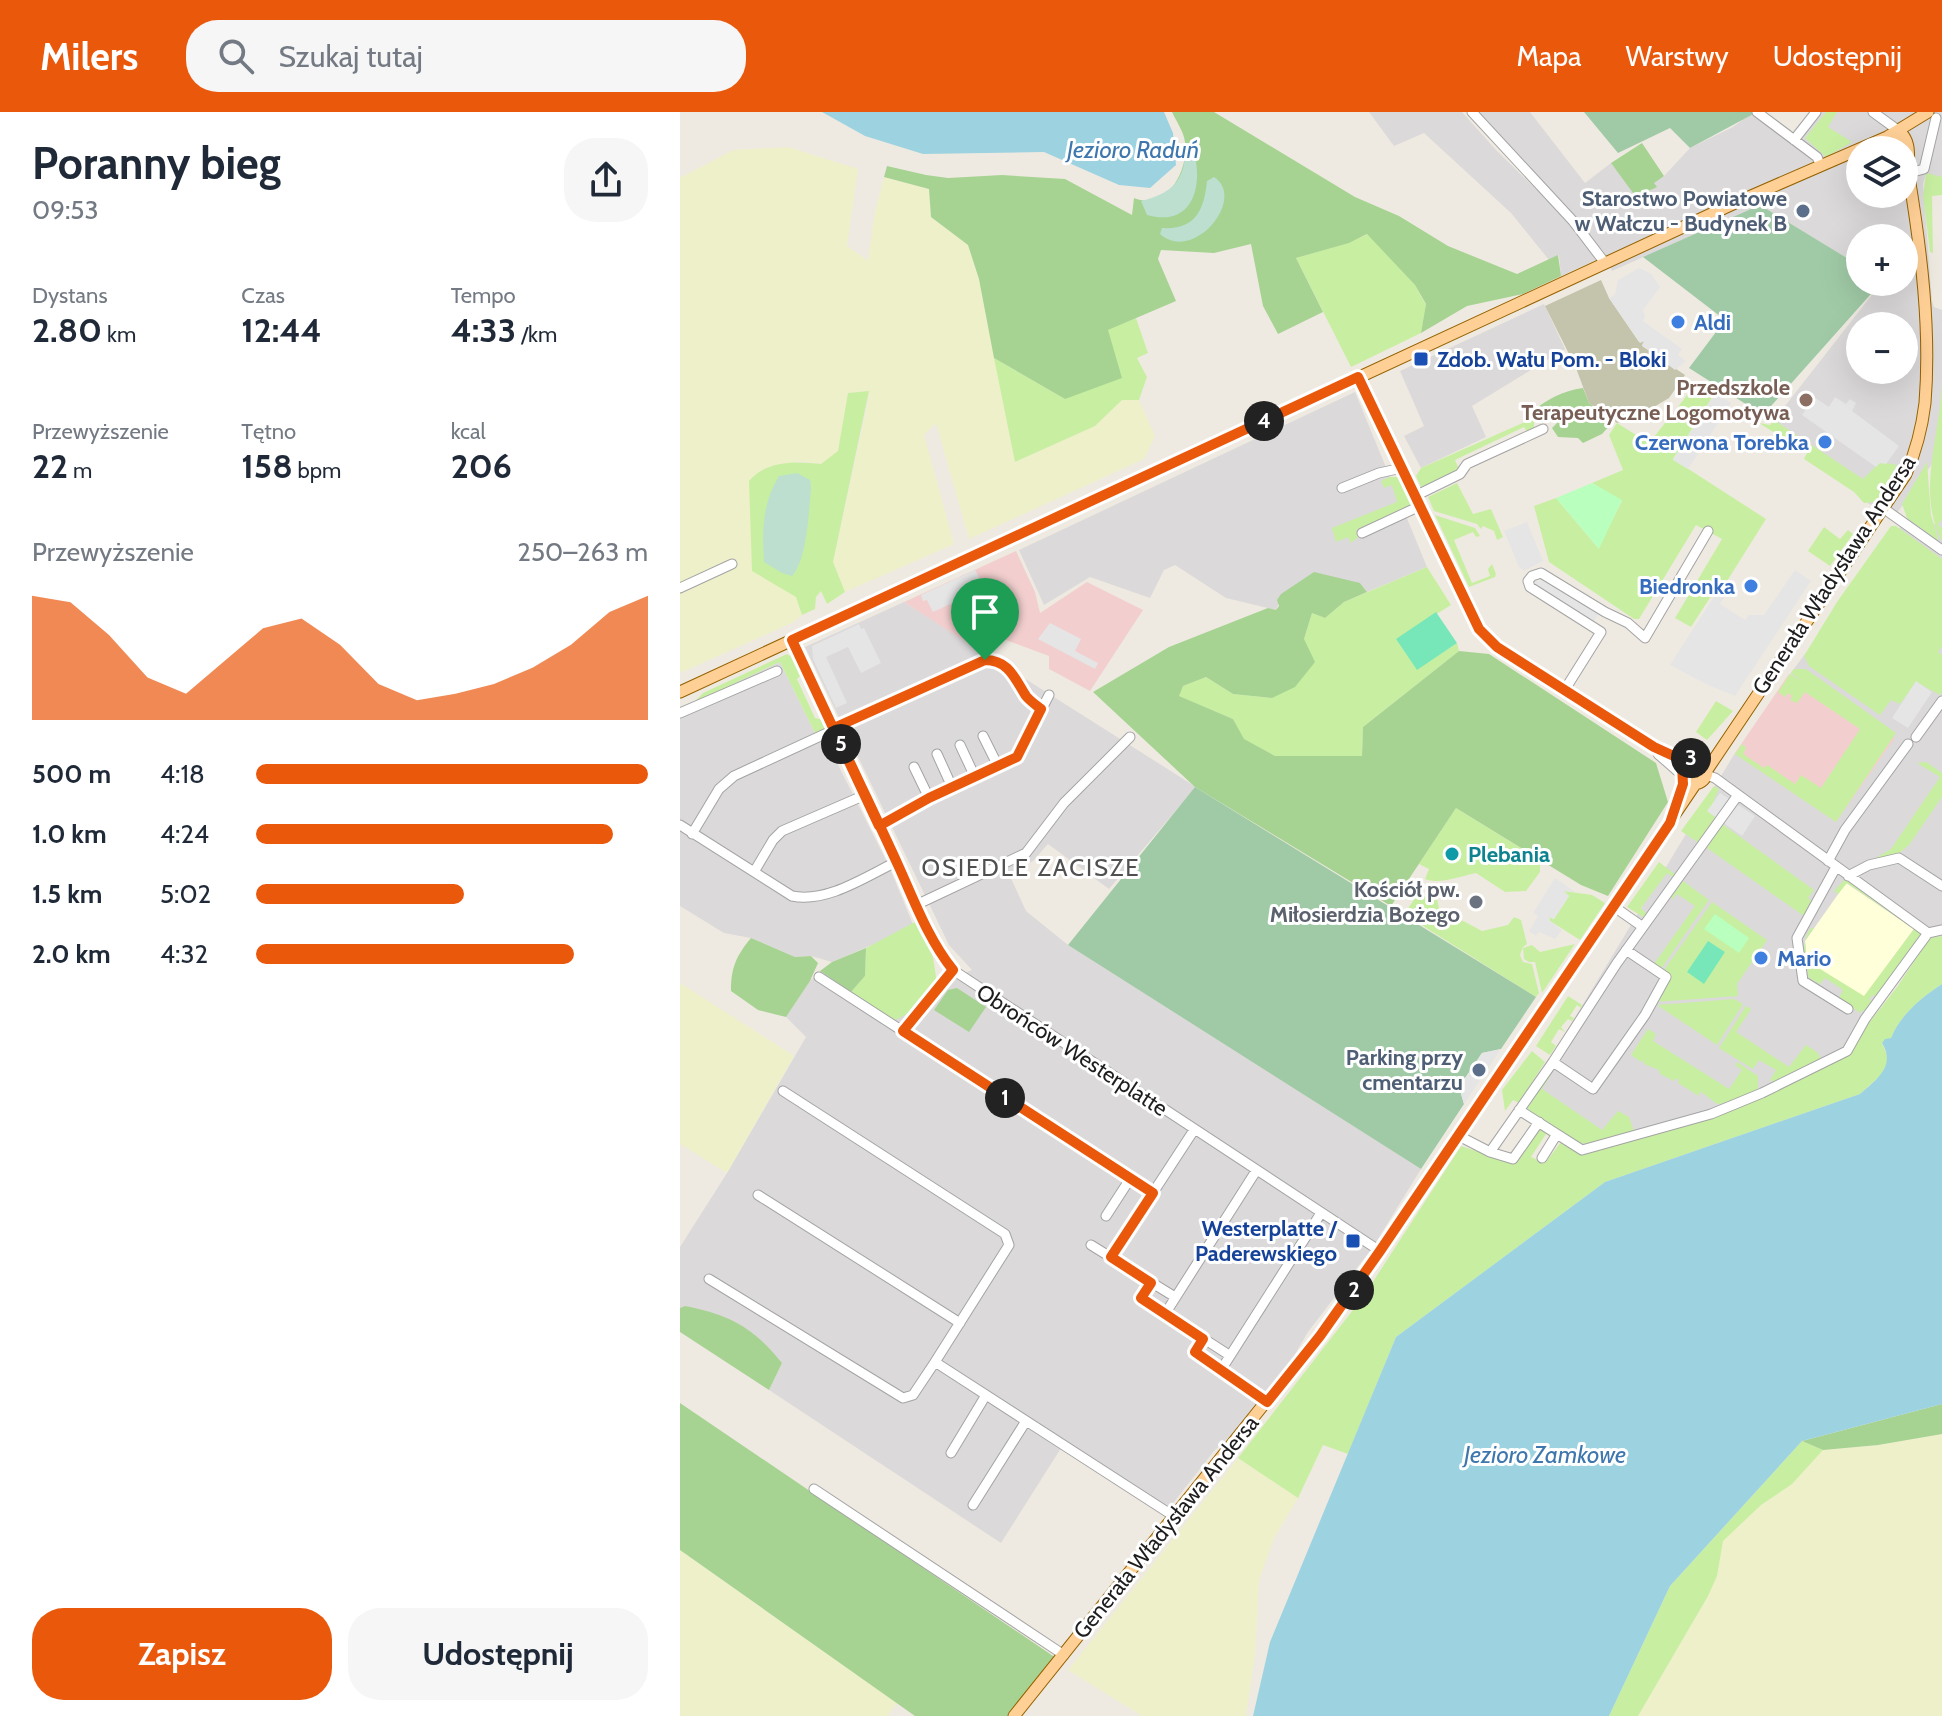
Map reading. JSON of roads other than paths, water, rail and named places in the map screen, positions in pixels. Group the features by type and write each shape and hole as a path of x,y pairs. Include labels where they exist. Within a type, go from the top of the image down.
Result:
{"main road":[{"path":"680,692 1605,263 1932,115"},
{"path":"1899,131 1899,136"},
{"name":"Generała Władysława Andersa","path":"1899,131 1905,136"},
{"name":"Generała Władysława Andersa","path":"1707,772 1730,732 1906,474 1915,452 1927,373 1914,208"},
{"name":"Generała Władysława Andersa","path":"1695,758 1730,732"},
{"path":"1695,758 1704,762 1707,772 1701,782 1696,783 1687,782 1682,776 1683,764 1695,758"},
{"name":"Generała Władysława Andersa","path":"1670,823 1680,797 1682,776"},
{"name":"Generała Władysława Andersa","path":"1014,1716 1320,1336 1696,783"}],"street":[{"path":"1472,112 1573,221 1605,263"},
{"path":"1757,112 1817,157 1821,166"},
{"path":"1794,140 1816,112"},
{"path":"1873,112 1899,131"},
{"path":"1918,169 1924,169 1932,115"},
{"path":"1358,377 1479,629 1497,647 1636,737 1673,756 1695,758"},
{"path":"1415,496 1460,474 1467,464 1543,429"},
{"path":"1342,488 1379,473 1402,468"},
{"path":"1362,533 1420,506"},
{"path":"1883,508 1942,550"},
{"path":"1601,632 1530,587 1528,581 1541,573 1628,623 1645,638 1708,531"},
{"path":"680,588 732,564"},
{"path":"1564,691 1612,616"},
{"name":"Obrońców Westerplatte","path":"792,640 916,905 937,948 953,970 1380,1251"},
{"path":"692,834 726,781 985,660 999,663 1016,675 1027,697 1041,709"},
{"path":"680,713 777,671"},
{"path":"879,826 929,798 1017,757 1049,695"},
{"path":"1848,1009 1803,981 1797,938 1845,830 1942,701"},
{"path":"983,736 998,766"},
{"path":"916,905 1026,853 1064,803 1130,737"},
{"path":"1636,737 1682,776"},
{"path":"960,745 975,777"},
{"path":"937,754 952,787"},
{"path":"914,767 929,798"},
{"path":"1707,772 1928,933"},
{"path":"754,872 782,831 865,795"},
{"path":"1490,1152 1626,950 1738,795"},
{"path":"680,825 792,896 815,898 896,862"},
{"path":"1848,876 1881,861 1899,858 1942,886"},
{"path":"1613,906 1643,927"},
{"path":"1519,1110 1582,1150 1711,1114 1762,1093 1847,1051 1862,1017 1928,933 1942,930"},
{"path":"1553,1062 1593,1089 1645,1015 1666,977 1626,950"},
{"path":"903,1031 953,970"},
{"path":"819,977 1153,1193"},
{"path":"709,1279 903,1398 913,1395 1009,1245 1005,1234 783,1091"},
{"path":"1457,1135 1490,1152 1513,1159 1539,1122"},
{"path":"1111,1257 1194,1130"},
{"path":"1542,1158 1557,1134"},
{"path":"1165,1314 1256,1171"},
{"path":"1106,1216 1130,1179"},
{"path":"758,1195 960,1323"},
{"path":"1221,1370 1321,1213"},
{"path":"1091,1245 1175,1297"},
{"path":"1151,1283 1141,1298 1229,1355"},
{"path":"1203,1339 1195,1352 1267,1402"},
{"path":"935,1362 1175,1517"},
{"path":"951,1453 986,1395"},
{"path":"973,1505 1026,1421"},
{"path":"814,1489 1064,1655"}],"water":[{"name":"Jezioro Raduń","path":"822,112 1164,112 1173,133 1176,165 1150,188 1119,185 1044,152 923,154 865,136"},
{"name":"Jezioro Zamkowe","path":"1942,984 1942,1404 1802,1441 1670,1586 1609,1716 1253,1716 1270,1642 1396,1337 1605,1182 1860,1094 1883,1072 1887,1059 1882,1043 1891,1038 1912,1007"}],"place":[{"name":"Starostwo Powiatowe w Wałczu - Budynek B","path":"1803,211"},
{"name":"Aldi","path":"1678,322"},
{"name":"Zdob. Wału Pom. - Bloki","path":"1421,359"},
{"name":"Przedszkole Terapeutyczne Logomotywa","path":"1806,400"},
{"name":"Czerwona Torebka","path":"1825,442"},
{"name":"Biedronka","path":"1751,586"},
{"name":"Plebania","path":"1452,854"},
{"name":"Kościół pw. Miłosierdzia Bożego","path":"1476,902"},
{"name":"Mario","path":"1761,958"},
{"name":"Parking przy cmentarzu","path":"1479,1070"},
{"name":"Westerplatte / Paderewskiego","path":"1353,1241"}],"district":[{"name":"OSIEDLE ZACISZE","path":"1031,867"}]}
